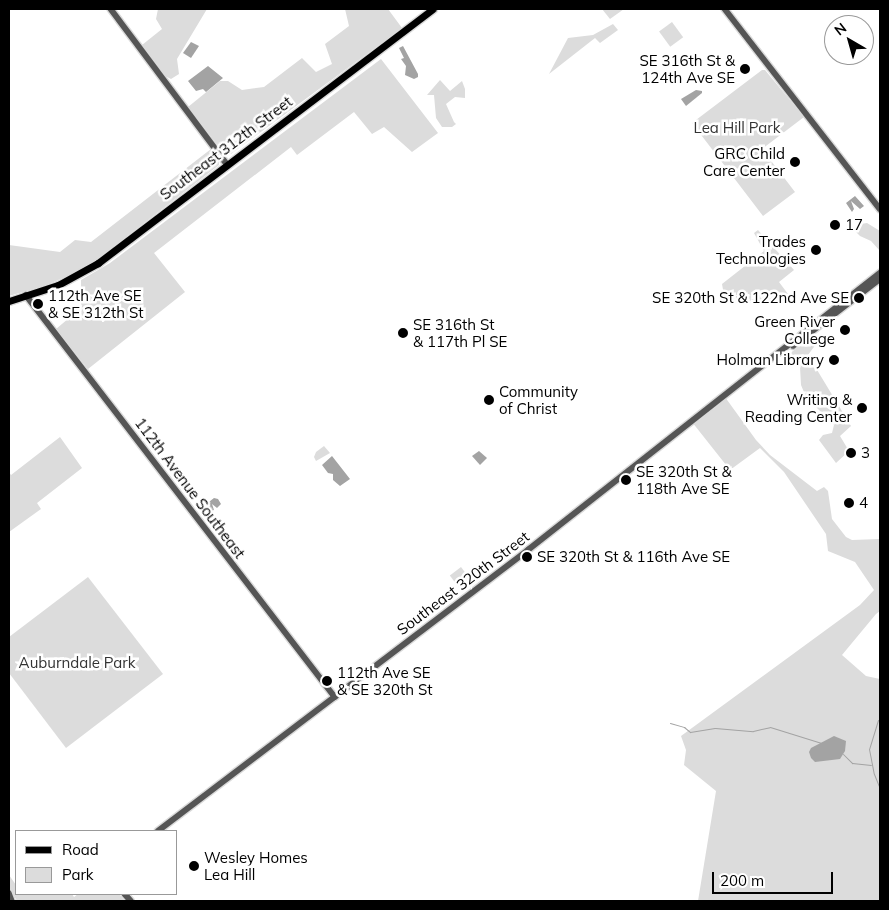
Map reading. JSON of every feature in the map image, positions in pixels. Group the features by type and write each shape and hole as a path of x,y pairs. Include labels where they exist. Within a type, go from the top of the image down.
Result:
{"main road":[{"name":"Southeast 312th Street","path":"9,301 58,285 88,269 433,9"}],"street":[{"path":"111,9 227,164"},
{"path":"725,9 880,209"},
{"name":"Southeast 320th Street","path":"159,830 335,697 780,353 880,273"},
{"name":"Southeast 320th Street","path":"780,353 792,347 880,278"},
{"name":"112th Avenue Southeast","path":"26,295 335,697"},
{"path":"9,892 12,901"}],"green space":[{"path":"158,9 207,9 177,59 179,74 171,79 165,76 142,45 162,29 156,19"},
{"path":"345,9 388,9 402,28 231,154 224,153 188,107 220,81 228,81 242,90 264,87 302,58 316,72 332,64 325,44 349,26"},
{"path":"602,9 624,9 610,19"},
{"path":"672,22 683,37 670,47 659,31"},
{"path":"613,24 618,30 600,43 595,38 549,74 568,38 593,35"},
{"path":"381,59 438,133 412,152 384,127 372,134 354,112 297,155 291,147 154,253 185,292 88,369 56,329 81,308 81,280 110,263"},
{"name":"Lea Hill Park","path":"762,70 765,70 804,117 762,149 795,192 763,216 692,123"},
{"path":"440,80 450,91 462,81 465,89 465,98 455,97 446,104 456,124 452,127 442,127 436,118 434,95 427,95"},
{"path":"211,149 219,160 219,165 87,267 47,285 9,296 9,245 60,252 75,240 91,242"},
{"path":"867,223 880,231 880,251 871,241 856,232 861,224"},
{"path":"758,230 794,270 779,282 788,294 776,301 763,304 729,300 724,295 722,284 764,251 754,233"},
{"path":"812,337 816,344 808,355 851,426 840,436 849,451 836,463 819,440 823,435 832,433 834,425 806,397 801,385 800,367 789,354"},
{"path":"725,397 756,440 770,455 817,491 824,487 828,491 832,519 846,537 852,540 880,539 880,611 842,655 866,676 880,679 880,901 698,901 716,791 684,765 686,750 681,736 860,605 874,590 855,562 828,551 826,534 784,472 760,448 730,470 692,422"},
{"path":"60,437 82,468 37,503 41,509 9,532 9,472 11,475"},
{"path":"324,446 330,453 316,461 314,457 316,452"},
{"path":"461,567 474,584 462,592 450,575"},
{"name":"Auburndale Park","path":"88,577 163,674 66,748 9,673 9,637"},
{"path":"9,875 15,884 15,895 73,895 74,897 77,895 120,895 125,901 17,901 9,887"}],"shaded area":[{"path":"191,42 199,46 191,58 183,53"},
{"path":"403,46 418,74 418,77 414,79 405,75 406,66 401,59 404,58 399,48"},
{"path":"208,66 223,78 206,92 203,89 196,91 188,81"},
{"path":"696,90 702,91 702,93 686,106 681,99"},
{"path":"855,196 864,206 860,209 851,201 854,209 852,212 846,203"},
{"path":"479,451 487,458 480,465 472,456"},
{"path":"332,456 350,479 340,486 333,480 333,474 328,473 322,465"},
{"path":"214,498 218,499 221,504 217,508 212,504 214,510 209,512 205,505"},
{"path":"834,736 846,741 845,751 840,759 815,762 809,752 811,748"}],"waterway":[{"path":"878,720 869,749 874,774 880,789"},
{"path":"670,723 684,727 690,732 715,728 753,731 770,727 821,743"},
{"path":"843,754 852,763 871,765"}],"place":[{"name":"SE 316th St & 124th Ave SE","path":"745,69"},
{"name":"GRC Child Care Center","path":"795,162"},
{"name":"17","path":"835,225"},
{"name":"Trades Technologies","path":"816,250"},
{"name":"SE 320th St & 122nd Ave SE","path":"859,298"},
{"name":"112th Ave SE & SE 312th St","path":"38,304"},
{"name":"Green River College","path":"845,330"},
{"name":"SE 316th St & 117th Pl SE","path":"403,333"},
{"name":"Holman Library","path":"834,360"},
{"name":"Community of Christ","path":"489,400"},
{"name":"Writing & Reading Center","path":"862,408"},
{"name":"3","path":"851,453"},
{"name":"SE 320th St & 118th Ave SE","path":"626,480"},
{"name":"4","path":"849,503"},
{"name":"SE 320th St & 116th Ave SE","path":"527,557"},
{"name":"112th Ave SE & SE 320th St","path":"327,681"},
{"name":"Wesley Homes Lea Hill","path":"194,866"}]}
